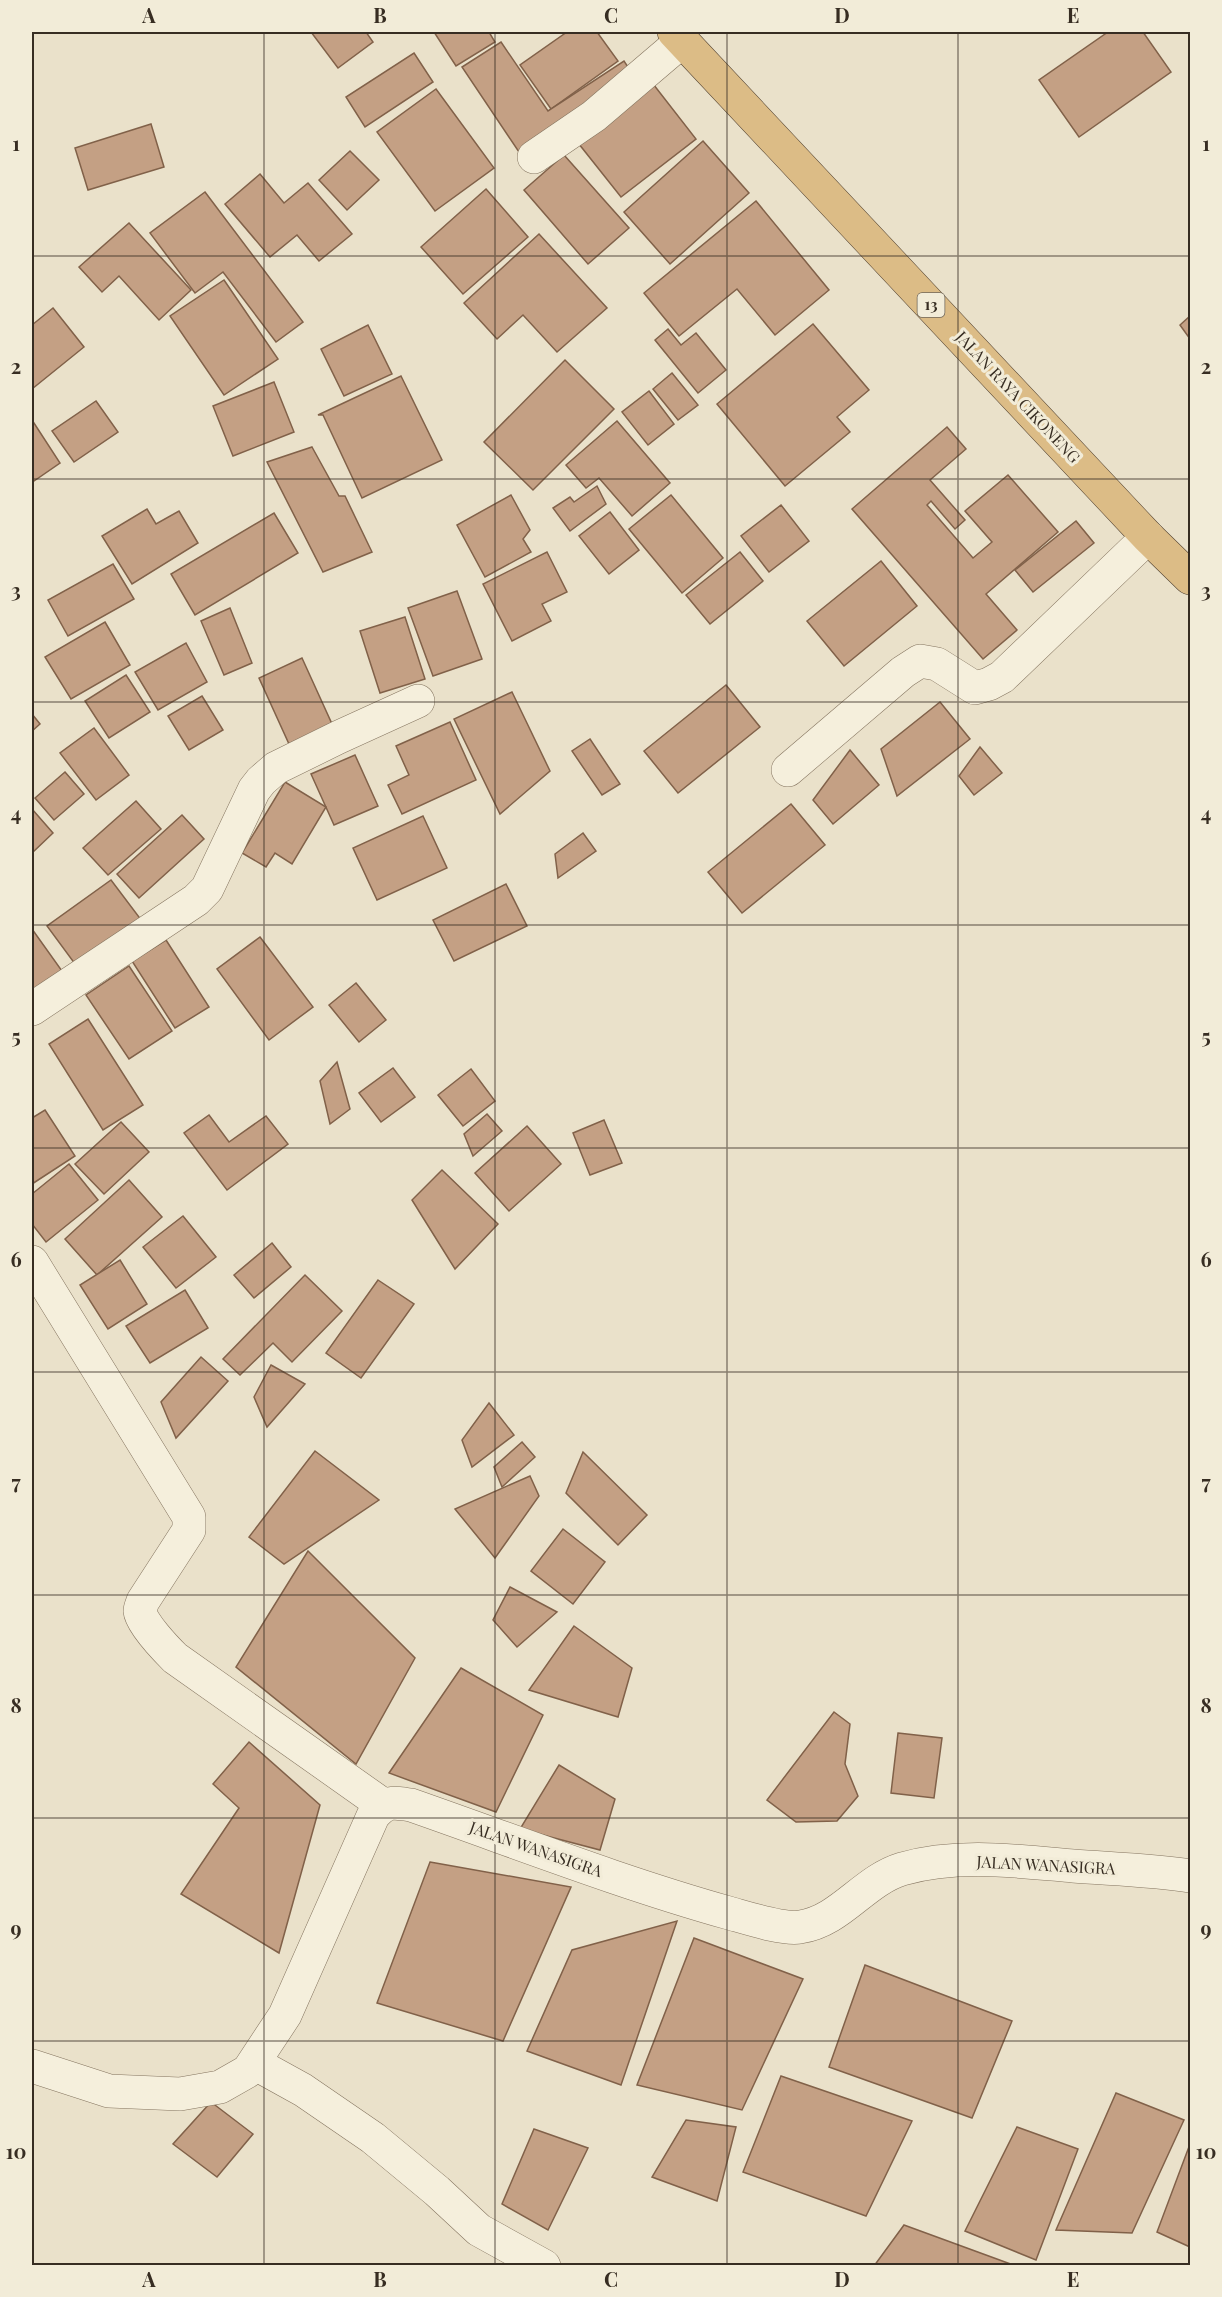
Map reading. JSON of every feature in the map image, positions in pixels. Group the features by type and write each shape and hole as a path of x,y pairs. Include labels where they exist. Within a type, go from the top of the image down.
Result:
{"highway":[{"name":"JALAN RAYA CIKONENG","path":"678,36 1148,537 1191,578"}],"street":[{"path":"534,157 594,116 678,36"},
{"path":"788,770 903,672 920,662 937,664 975,688 1002,677 1148,537"},
{"path":"32,1009 196,900 207,889 254,790 276,768 339,736 418,701"},
{"path":"32,1262 189,1518 189,1530 142,1601 140,1611 143,1618 163,1646 175,1658 383,1805 372,1816 285,2015 248,2071 220,2087 180,2094 109,2091 32,2066"},
{"name":"JALAN WANASIGRA","path":"383,1805 396,1803 411,1805 699,1905 761,1922 798,1928 819,1922 842,1908 870,1886 899,1870 929,1863 989,1859 1191,1876"},
{"path":"254,2063 303,2090 373,2138 437,2191 479,2230 544,2265"}],"building":[{"path":"311,32 366,32 373,42 338,68"},
{"path":"434,32 489,32 495,42 456,66"},
{"path":"567,32 597,32 618,61 551,109 520,65"},
{"path":"1108,32 1143,32 1171,72 1079,137 1039,80"},
{"path":"501,42 548,111 624,61 636,79 521,155 462,67"},
{"path":"414,53 433,82 365,127 346,97"},
{"path":"650,80 696,139 621,197 575,139"},
{"path":"436,89 494,168 435,211 377,132"},
{"path":"151,124 164,167 88,190 75,148"},
{"path":"703,141 749,193 670,264 624,212"},
{"path":"350,151 379,180 347,210 319,180"},
{"path":"564,155 629,228 588,264 524,190"},
{"path":"260,174 284,203 308,183 352,234 319,261 297,235 270,257 225,204"},
{"path":"486,189 528,237 463,294 421,247"},
{"path":"205,192 303,322 276,342 223,272 195,293 150,233"},
{"path":"756,201 829,290 775,335 737,289 679,336 644,293"},
{"path":"129,223 191,290 159,320 119,276 102,292 79,267"},
{"path":"539,234 607,308 557,352 523,315 497,339 464,303"},
{"path":"224,280 278,359 224,395 170,316"},
{"path":"53,308 84,347 32,389 32,325"},
{"path":"1190,316 1190,339 1180,325"},
{"path":"813,324 869,390 837,417 850,432 785,486 717,404"},
{"path":"368,325 392,374 344,396 321,349"},
{"path":"668,329 681,345 696,333 726,370 698,393 655,340"},
{"path":"565,360 614,409 533,490 484,442"},
{"path":"672,373 698,405 678,420 653,389"},
{"path":"401,376 442,460 362,498 323,415 318,415"},
{"path":"274,382 294,432 233,456 213,406"},
{"path":"649,391 674,424 648,445 622,412"},
{"path":"96,401 118,432 74,462 52,431"},
{"path":"32,420 60,463 34,481 32,478"},
{"path":"617,421 670,483 632,516 599,478 586,488 566,465"},
{"path":"947,427 966,449 930,480 965,520 955,529 931,501 927,505 973,558 992,542 965,511 1008,475 1058,532 986,594 1017,630 983,659 852,509"},
{"path":"312,447 339,496 345,496 372,552 323,572 267,462"},
{"path":"597,486 606,504 570,531 553,508 570,497 574,502"},
{"path":"511,495 530,530 523,539 531,552 485,577 457,525"},
{"path":"671,495 723,558 682,593 629,529"},
{"path":"781,505 809,541 769,572 741,536"},
{"path":"147,509 156,524 179,511 198,543 132,584 102,536"},
{"path":"610,512 639,550 609,574 579,536"},
{"path":"274,513 298,553 195,615 171,574"},
{"path":"1076,521 1094,543 1033,592 1015,570"},
{"path":"547,552 567,592 542,604 551,621 512,641 483,584"},
{"path":"740,552 763,581 710,624 686,595"},
{"path":"881,561 917,606 844,666 807,621"},
{"path":"113,564 134,599 68,636 48,600"},
{"path":"457,591 482,659 433,676 408,608"},
{"path":"230,608 252,663 224,675 201,621"},
{"path":"405,617 425,679 380,693 360,631"},
{"path":"105,622 130,665 71,699 45,657"},
{"path":"186,643 207,682 158,710 135,672"},
{"path":"302,658 332,724 289,744 259,678"},
{"path":"126,675 150,712 109,738 85,701"},
{"path":"726,685 760,727 678,793 644,751"},
{"path":"512,692 550,771 500,814 454,719"},
{"path":"202,696 223,730 189,750 168,716"},
{"path":"940,702 970,739 897,796 881,749"},
{"path":"32,714 40,724 32,731"},
{"path":"450,722 476,780 402,814 388,785 409,775 396,746"},
{"path":"94,728 129,775 96,800 60,753"},
{"path":"590,739 620,784 602,795 572,751"},
{"path":"980,747 1002,773 974,795 959,776"},
{"path":"850,750 879,785 833,824 813,800"},
{"path":"355,755 378,806 334,825 311,774"},
{"path":"65,772 84,794 54,820 35,798"},
{"path":"285,782 326,807 292,864 275,853 266,867 242,853"},
{"path":"136,801 161,829 108,875 83,848"},
{"path":"791,804 825,845 742,913 708,872"},
{"path":"32,809 53,833 32,853"},
{"path":"182,815 204,839 139,898 117,874"},
{"path":"423,816 447,868 377,900 353,848"},
{"path":"583,833 596,851 558,878 555,854"},
{"path":"111,880 142,921 78,968 47,926"},
{"path":"506,884 527,926 454,961 433,920"},
{"path":"32,929 67,978 32,1003"},
{"path":"260,937 313,1007 269,1040 217,969"},
{"path":"166,940 209,1007 175,1028 132,961"},
{"path":"129,966 172,1031 129,1059 86,995"},
{"path":"356,983 386,1020 359,1042 329,1005"},
{"path":"88,1019 143,1105 103,1130 49,1044"},
{"path":"337,1062 350,1109 330,1124 320,1081"},
{"path":"393,1068 415,1097 381,1122 359,1093"},
{"path":"471,1069 495,1101 463,1126 438,1095"},
{"path":"45,1110 75,1156 32,1184 32,1118"},
{"path":"487,1114 502,1131 473,1156 464,1134"},
{"path":"209,1115 229,1142 266,1116 288,1144 227,1190 184,1133"},
{"path":"604,1120 622,1163 590,1175 573,1133"},
{"path":"121,1122 149,1152 104,1194 75,1164"},
{"path":"527,1126 561,1164 509,1211 475,1173"},
{"path":"69,1164 98,1200 46,1242 32,1224 32,1194"},
{"path":"442,1170 498,1224 455,1269 412,1200"},
{"path":"129,1180 162,1217 97,1275 65,1239"},
{"path":"183,1216 216,1257 176,1288 143,1247"},
{"path":"272,1243 291,1267 254,1298 234,1275"},
{"path":"120,1260 147,1304 108,1329 80,1285"},
{"path":"305,1275 342,1311 292,1362 273,1343 240,1375 223,1359"},
{"path":"378,1280 414,1304 361,1378 326,1353"},
{"path":"185,1290 208,1328 150,1363 126,1326"},
{"path":"201,1357 228,1381 176,1438 161,1402"},
{"path":"271,1365 305,1384 267,1427 254,1397"},
{"path":"489,1403 514,1435 472,1467 462,1440"},
{"path":"522,1442 535,1457 502,1487 494,1467"},
{"path":"315,1451 379,1500 284,1564 249,1537"},
{"path":"583,1452 647,1515 618,1545 566,1493"},
{"path":"530,1476 539,1496 495,1558 455,1509"},
{"path":"563,1529 605,1562 573,1604 531,1571"},
{"path":"308,1551 415,1658 356,1764 236,1667"},
{"path":"510,1587 557,1612 517,1647 493,1620"},
{"path":"574,1626 632,1668 618,1717 529,1690"},
{"path":"461,1668 543,1715 496,1812 389,1773"},
{"path":"834,1712 850,1724 845,1764 858,1796 837,1821 796,1822 767,1800"},
{"path":"898,1733 942,1738 934,1798 891,1793"},
{"path":"249,1742 320,1805 279,1953 181,1894 239,1808 213,1784"},
{"path":"559,1765 615,1799 600,1850 520,1829"},
{"path":"430,1862 571,1887 503,2041 377,2003"},
{"path":"677,1921 621,2085 527,2051 572,1950"},
{"path":"694,1938 803,1979 742,2110 637,2085"},
{"path":"865,1965 1012,2021 972,2118 829,2067"},
{"path":"781,2076 912,2121 866,2216 743,2172"},
{"path":"1116,2093 1184,2120 1132,2233 1056,2230"},
{"path":"211,2102 253,2134 217,2177 173,2144"},
{"path":"686,2120 736,2127 717,2201 652,2177"},
{"path":"1017,2127 1078,2149 1036,2260 965,2231"},
{"path":"534,2129 588,2148 548,2230 502,2204"},
{"path":"1190,2144 1190,2247 1157,2232"},
{"path":"904,2225 1016,2266 874,2266"}]}
